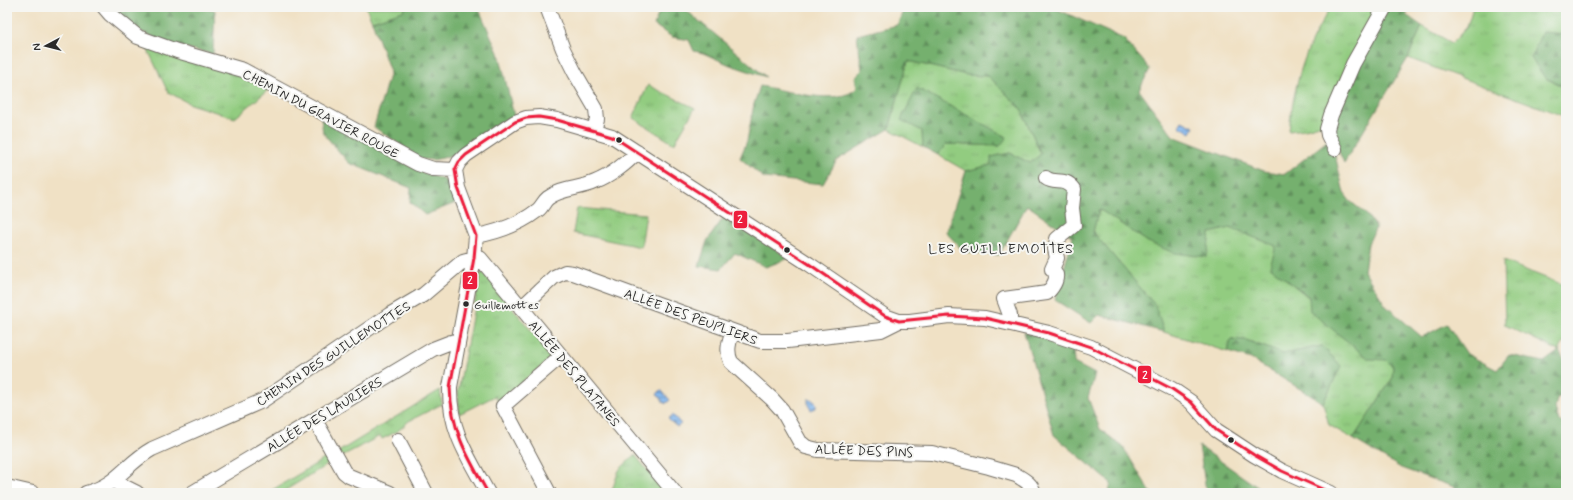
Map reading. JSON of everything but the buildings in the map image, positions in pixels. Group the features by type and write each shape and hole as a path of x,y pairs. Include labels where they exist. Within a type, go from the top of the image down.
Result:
{"street":[{"name":"CHEMIN DU GRAVIER ROUGE","path":"104,7 110,14 138,37 177,51 243,70 418,164 433,169 455,170"},
{"path":"547,7 563,49 596,109 597,119 594,130"},
{"path":"1335,149 1328,135 1331,115 1353,64 1385,7"},
{"path":"488,493 461,442 452,416 450,404 450,387 474,258 476,236 458,188 455,170 459,162 466,155 515,122 526,118 539,117 557,120 612,136 809,264 877,311 899,321 910,321 934,317 969,316 1010,323 1050,333 1091,347 1172,389 1194,405 1216,430 1254,455 1282,471 1331,493"},
{"path":"476,236 517,224 540,209 547,198 566,189 595,182 628,162 637,152"},
{"path":"1010,323 1010,315 1004,299 1047,293 1052,288 1056,276 1055,271 1052,269 1057,258 1056,242 1060,236 1074,225 1072,208 1074,189 1067,182 1060,180 1052,181 1046,178"},
{"name":"ALLÉE DES PLATANES","path":"474,258 480,258 674,493"},
{"name":"CHEMIN DES GUILLEMOTTES","path":"86,493 94,491 113,481 146,452 190,431 262,401 389,315 422,295 462,261 474,258"},
{"name":"ALLÉE DES PEUPLIERS","path":"521,308 554,277 565,272 573,273 760,341 788,341 881,330 899,321"},
{"name":"ALLÉE DES PINS","path":"732,332 727,348 728,356 731,362 782,410 800,442 806,447 818,450 921,452 943,455 1016,475 1026,480 1031,485 1034,493"},
{"name":"ALLÉE DES LAURIERS","path":"192,493 209,489 315,420 433,349 451,342 458,342"},
{"path":"549,493 503,406 561,356"},
{"path":"315,420 344,472 349,476 390,493"},
{"path":"398,440 426,493"},
{"path":"113,481 137,493"},
{"path":"7,487 33,493"}],"green space":[{"path":"110,7 201,7 215,10 213,54 168,44 138,30"},
{"path":"366,7 406,7 403,11 372,21"},
{"path":"406,7 446,7 448,10 455,7 478,7 500,57 514,116 457,153 443,158 432,160 421,159 374,127 390,72 372,21 403,11"},
{"path":"661,7 689,7 687,11 766,77 694,51 689,40 672,37 654,25"},
{"path":"905,7 1052,7 1124,39 1150,69 1139,90 1173,136 1264,171 1285,174 1327,141 1336,159 1344,193 1350,201 1366,214 1376,227 1368,244 1364,271 1386,306 1422,337 1447,324 1467,354 1497,370 1509,355 1544,362 1559,351 1566,363 1566,394 1557,398 1555,408 1558,418 1566,428 1566,493 1462,493 1454,487 1401,468 1353,439 1392,379 1393,367 1386,360 1369,359 1310,311 1309,297 1270,267 1276,246 1230,228 1210,233 1207,257 1174,253 1148,242 1099,209 1093,232 1155,305 1164,332 1099,315 1091,323 1055,300 1073,237 1027,205 999,255 964,252 946,232 966,171 991,165 991,157 1010,153 1030,163 1041,154 1021,109 988,76 967,75 908,61 889,129 837,160 823,184 764,178 740,158 747,141 754,104 760,86 811,96 825,97 849,94 857,88 855,77 862,70 857,35 897,25"},
{"path":"1331,7 1382,7 1323,124 1305,129 1289,131 1294,97 1302,66 1314,36"},
{"path":"1389,7 1411,7 1406,15 1422,26 1408,58 1344,163 1333,138 1332,129 1351,75"},
{"path":"1473,7 1566,7 1566,34 1542,32 1545,78 1566,88 1566,117 1408,58 1422,26 1452,43 1467,27"},
{"path":"1542,32 1566,34 1566,87 1545,78 1531,58"},
{"path":"147,48 226,70 268,90 235,118 190,104 168,92"},
{"path":"908,61 967,75 988,76 1021,109 1041,154 1030,163 1010,153 992,157 991,165 966,171 938,155 946,144 1000,146 922,131 923,147 889,129"},
{"path":"648,85 695,108 674,144 633,118"},
{"path":"917,88 1007,137 1000,146 946,144 938,155 923,147 922,131 901,120"},
{"path":"321,117 422,172 447,181 453,187 458,202 425,215 410,202 411,188 349,163 323,133"},
{"path":"577,208 646,214 641,247 573,233"},
{"path":"1099,209 1148,242 1210,233 1230,228 1277,246 1271,267 1393,367 1392,379 1353,439 1329,425 1323,403 1341,366 1322,346 1283,354 1246,340 1231,339 1228,352 1164,332 1154,305 1093,232"},
{"path":"724,217 789,258 766,267 735,253 721,269 699,266 707,241"},
{"path":"1503,261 1566,286 1566,338 1559,351 1505,325"},
{"path":"481,270 553,357 498,401 495,396 459,414 458,392"},
{"path":"1024,332 1073,346 1074,363 1095,374 1088,398 1100,429 1123,447 1151,493 1109,493 1111,483 1054,435"},
{"path":"1231,339 1246,340 1283,354 1322,346 1341,366 1323,403 1251,359 1228,352"},
{"path":"440,390 442,404 409,421 398,431 382,439 380,436 342,456 338,452"},
{"path":"1199,446 1266,493 1204,493 1206,490"},
{"path":"635,455 666,493 611,493 619,470"},
{"path":"329,456 333,461 281,493 267,493"}],"water":[{"path":"1182,121 1194,127 1191,133 1179,126"},
{"path":"661,390 670,400 665,404 657,394"},
{"path":"808,399 811,399 816,403 816,408 811,410 808,405"},
{"path":"673,415 681,424 677,427 668,419"}],"transit line":[{"name":"2","path":"488,493 467,455 457,430 451,402 450,387 474,258 476,236 458,188 455,170 459,162 466,155 515,122 526,118 539,117 557,120 612,136 809,264 885,316 899,321 949,316 985,318 1049,333 1091,347 1172,389 1191,402 1216,430 1254,455 1282,471 1331,493"}],"place":[{"name":"Guillemottes","path":"466,304"}],"district":[{"name":"LES GUILLEMOTTES","path":"1001,248"}]}
